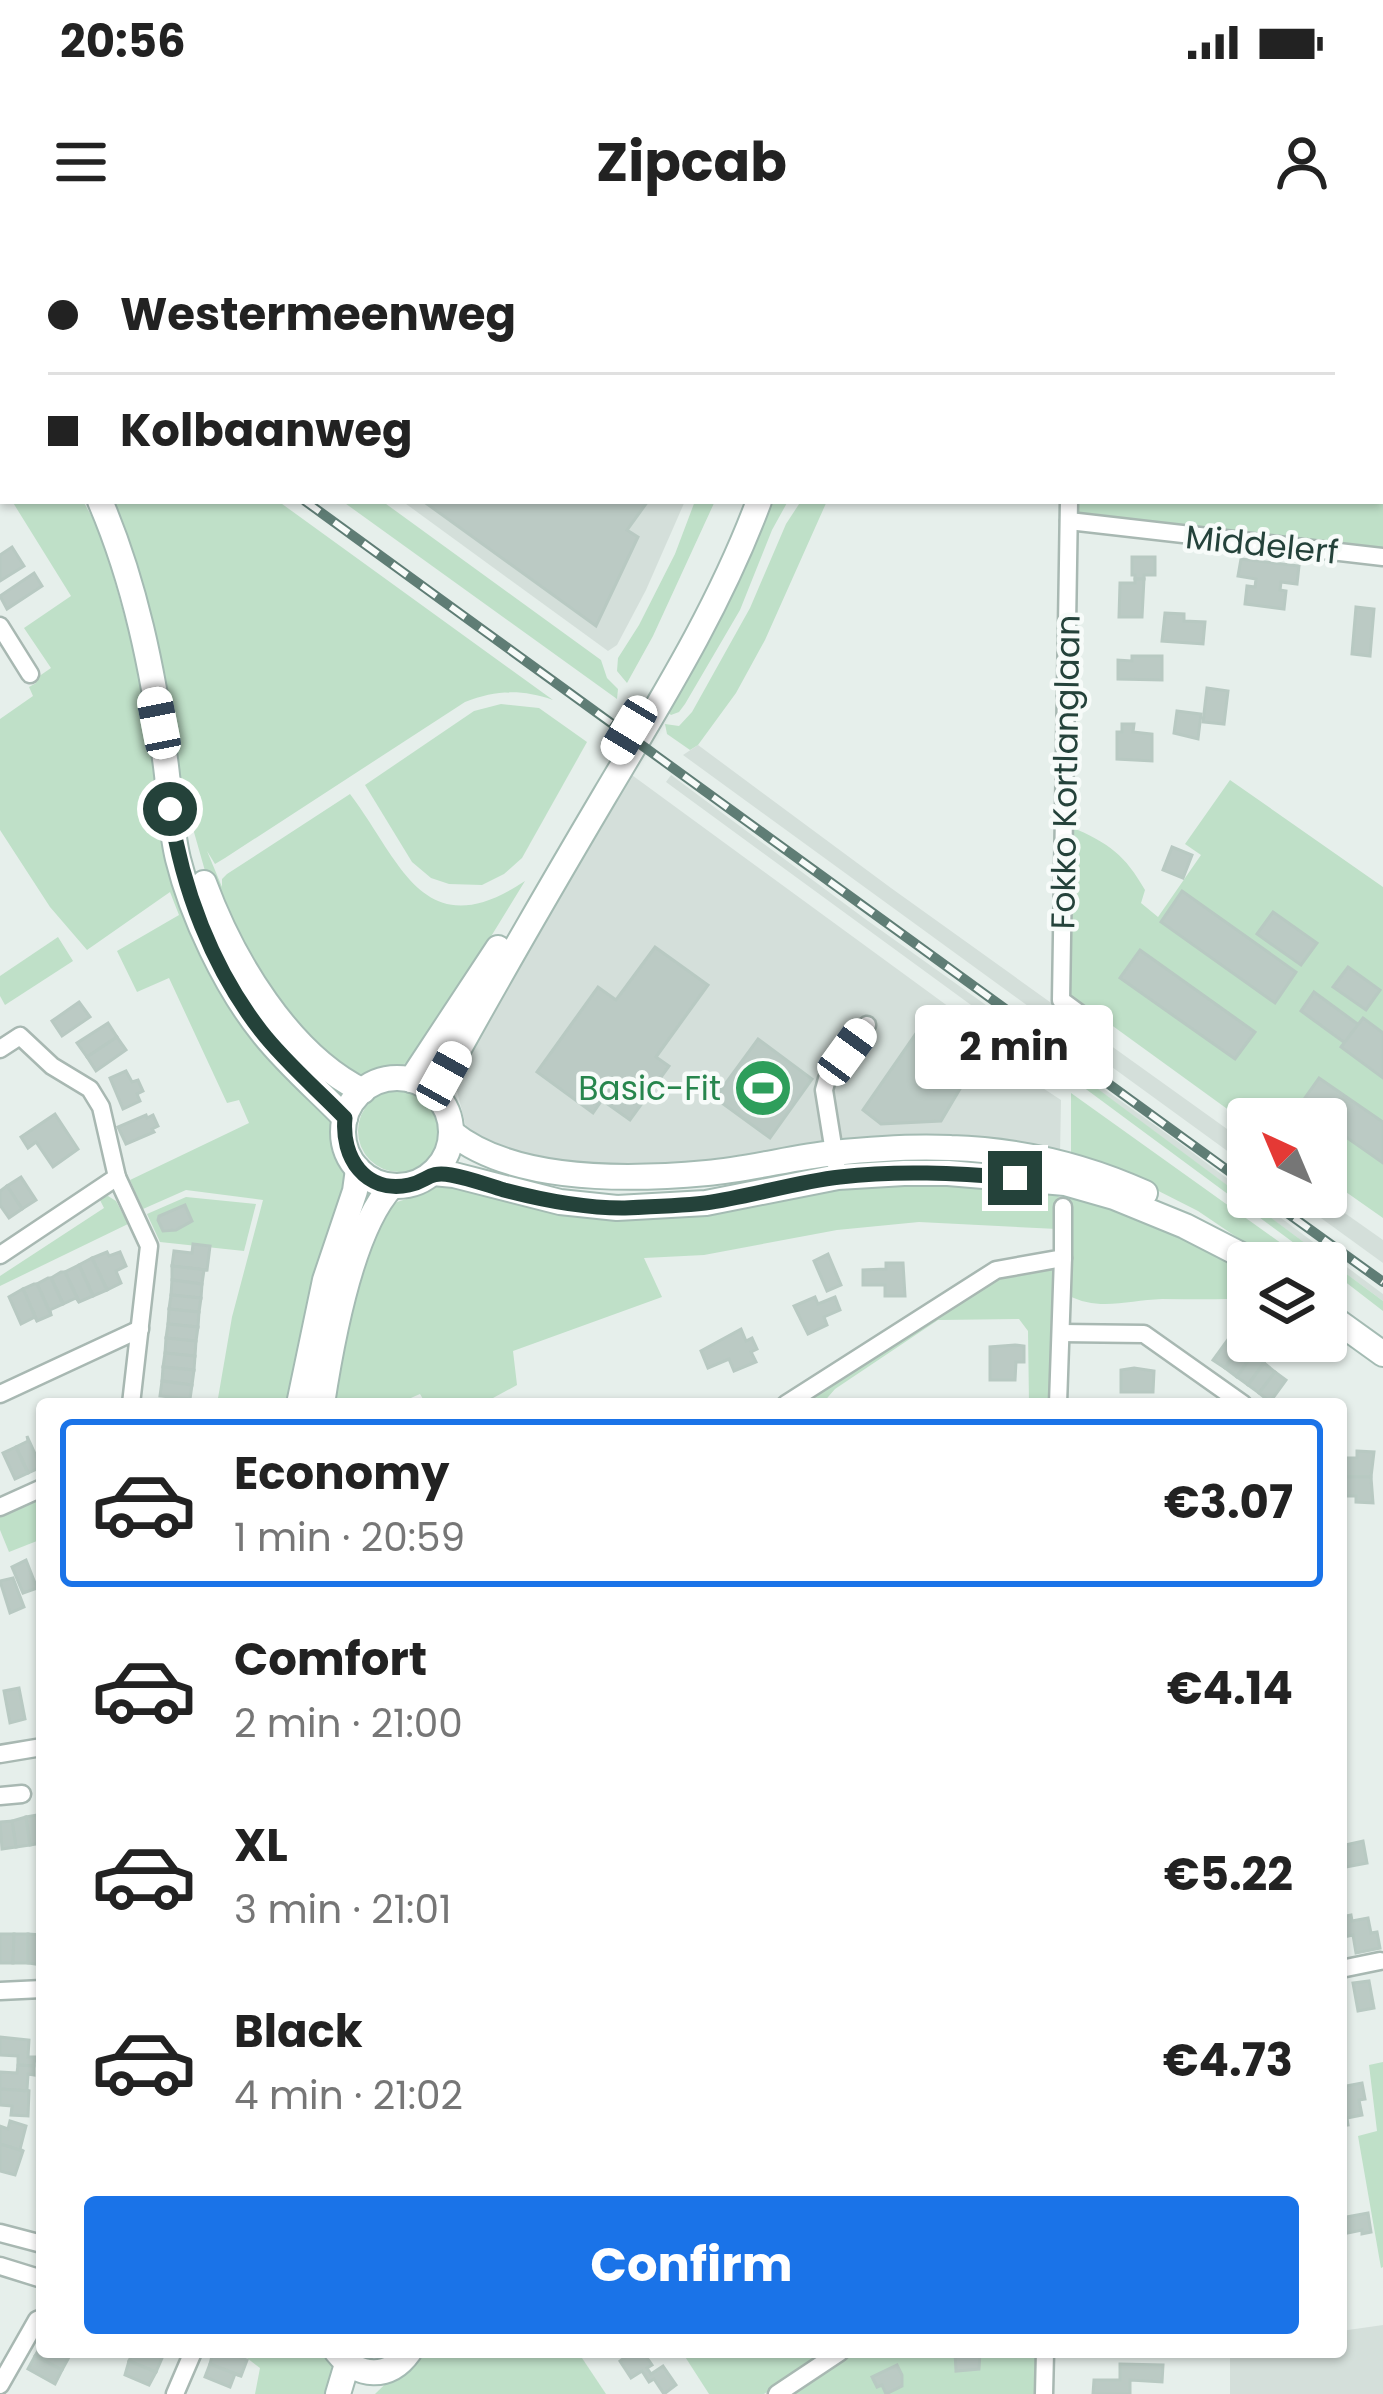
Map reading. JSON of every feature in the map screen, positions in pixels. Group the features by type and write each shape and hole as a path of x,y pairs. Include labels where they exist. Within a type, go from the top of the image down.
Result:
{"street":[{"path":"101,504 136,604 165,758 178,861 219,964 262,1033 345,1118"},
{"path":"411,1080 510,928 649,698 717,573 746,504"},
{"path":"438,1097 444,1076 489,994 703,628 758,504"},
{"name":"Fokko Kortlanglaan","path":"1069,504 1061,1000 1095,1025"},
{"name":"Middelerf","path":"1069,521 1383,557"},
{"path":"0,626 30,674"},
{"path":"165,758 191,848 233,948 297,1039 340,1080 363,1091"},
{"path":"836,1165 824,1090 867,1024"},
{"path":"0,1049 20,1036 52,1066 90,1089 100,1107 117,1177 148,1246 132,1398"},
{"path":"391,1078 411,1080 438,1097 448,1113 449,1147 433,1173 406,1186 373,1181 347,1154 345,1118 352,1103 376,1083 391,1078"},
{"path":"451,1132 465,1143 523,1166 644,1176 836,1165 949,1148 1014,1153 1066,1162 1115,1180 1190,1213 1233,1242"},
{"path":"433,1173 560,1202 617,1208 706,1202 836,1165"},
{"path":"299,1398 325,1280 358,1169"},
{"path":"0,1255 117,1177"},
{"path":"323,1398 352,1266 376,1206 392,1186"},
{"path":"1058,1398 1064,1207"},
{"path":"795,1398 996,1270 1063,1258"},
{"path":"1347,1328 1383,1354"},
{"path":"0,1394 140,1329"},
{"path":"1061,1333 1144,1334 1235,1398"},
{"path":"0,1507 36,1492"},
{"path":"0,1754 36,1748"},
{"path":"0,1796 22,1794"},
{"path":"1347,1968 1380,1961"},
{"path":"0,1991 36,1989"},
{"path":"0,2233 36,2242"},
{"path":"0,2266 36,2277"},
{"path":"0,2385 36,2322"},
{"path":"175,2394 190,2358"},
{"path":"342,2358 369,2384 405,2358"},
{"path":"338,2394 342,2358"},
{"path":"777,2394 831,2358"},
{"path":"1045,2358 1045,2394"}],"shaded area":[{"path":"406,504 684,504 646,590 617,645 608,651"},
{"path":"698,745 1227,1129 1227,1151 683,755"},
{"path":"625,770 1012,1053 1032,1081 1061,1100 1060,1156 592,1168 509,1152 481,1141 466,1127 454,1079"},
{"path":"671,775 1177,1141 1227,1178 1227,1185 1070,1069 1075,1081 666,782"},
{"path":"1347,1215 1383,1240 1383,1263 1321,1218"},
{"path":"1271,1218 1281,1218 1313,1242 1303,1242"},
{"path":"1347,1267 1383,1294 1383,1301 1347,1274"},
{"path":"1383,2325 1383,2394 1230,2394 1230,2358 1347,2358 1347,2330"}],"green space":[{"path":"14,504 85,504 101,533 133,647 171,860 330,1118 334,1155 344,1173 344,1194 294,1398 218,1398 232,1317 263,1200 186,1190 143,1209 130,1180 249,1123 239,1100 227,1103 169,978 137,992 117,951 179,915 170,892 87,950 50,907 0,830 0,719 33,696 29,687 51,668 24,628 71,596"},
{"path":"110,504 282,504 553,700 509,692 465,702 215,864 207,851 222,887 227,874 350,794 401,869 438,901 462,906 490,900 525,881 422,1049 402,1066 365,1075 346,1070 286,1017 209,885 188,811 156,658"},
{"path":"346,504 386,504 601,660 607,678 618,689 617,699"},
{"path":"694,504 714,504 627,683 617,671 618,658 675,554"},
{"path":"766,504 786,504 740,610 685,704 671,715 666,711"},
{"path":"799,504 826,504 736,693 690,750 667,734 665,724 679,726 692,712 750,608"},
{"path":"1079,504 1383,504 1383,552 1079,518"},
{"path":"501,704 539,708 587,742 522,858 504,874 482,885 431,878 412,862 365,785 474,711"},
{"path":"1230,780 1383,887 1383,1218 1347,1193 1347,1098 1227,1098 1227,1109 1070,995 1071,827 1123,859 1145,890 1141,903 1158,917 1201,855 1185,844"},
{"path":"58,937 73,961 5,1005 0,976"},
{"path":"1067,1066 1227,1185 1227,1193 1075,1081"},
{"path":"399,1090 428,1102 440,1131 428,1160 399,1172 370,1160 358,1131 370,1102"},
{"path":"1071,1093 1227,1205 1227,1218 1246,1218 1279,1242 1244,1242 1198,1211 1125,1174 1071,1158"},
{"path":"930,1179 1059,1190 1057,1229 919,1222 837,1230 704,1255 644,1258 662,1297 513,1351 517,1385 493,1398 422,1398 420,1394 330,1398 349,1305 380,1215 397,1202 442,1184 579,1209"},
{"path":"1069,1192 1116,1204 1227,1260 1227,1298 1102,1304 1068,1295"},
{"path":"186,1197 256,1204 244,1251 160,1242 147,1214"},
{"path":"99,1198 116,1201 128,1224 0,1286 0,1276 104,1208"},
{"path":"1260,1218 1271,1218 1304,1242 1293,1242"},
{"path":"1053,1267 1054,1398 1029,1398 1028,1331 1019,1319 938,1320 827,1398 806,1398 998,1277"},
{"path":"1347,1274 1383,1301 1383,1311 1347,1283"},
{"path":"36,1498 36,1541 9,1552 0,1530 0,1514"},
{"path":"1383,2062 1381,2268 1358,2136 1377,2131 1369,2065"},
{"path":"247,2358 329,2358 333,2372 330,2394 255,2394 260,2368"},
{"path":"412,2358 582,2358 606,2394 375,2394"},
{"path":"686,2358 818,2358 764,2394 709,2394"},
{"path":"844,2358 1037,2358 1035,2394 790,2394"}],"building":[{"path":"427,504 646,504 627,530 638,537 596,626"},
{"path":"12,547 24,566 0,581 0,555"},
{"path":"1132,557 1155,557 1155,575 1135,579"},
{"path":"1241,559 1299,566 1297,584 1281,582 1280,590 1286,591 1284,609 1245,604 1247,586 1255,587 1256,579 1238,576"},
{"path":"34,573 42,586 7,609 0,596"},
{"path":"1135,579 1144,579 1142,617 1119,617 1120,583 1135,583"},
{"path":"1356,607 1374,609 1370,656 1352,654"},
{"path":"1165,613 1184,614 1184,621 1205,622 1203,644 1162,641"},
{"path":"1132,656 1162,656 1162,680 1118,679 1118,660 1132,661"},
{"path":"1207,688 1228,691 1224,724 1203,722"},
{"path":"1177,711 1201,714 1198,739 1174,733"},
{"path":"1122,724 1134,724 1133,732 1152,734 1152,761 1117,759 1117,732 1122,732"},
{"path":"1172,847 1192,855 1183,878 1163,870"},
{"path":"1182,891 1296,972 1275,1003 1161,922"},
{"path":"1273,912 1317,943 1301,965 1257,934"},
{"path":"655,947 708,985 656,1057 669,1066 630,1120 602,1100 593,1113 537,1072 598,987 616,1000"},
{"path":"1140,950 1255,1032 1235,1059 1120,978"},
{"path":"1348,967 1380,990 1366,1010 1333,987"},
{"path":"1314,992 1359,1025 1345,1043 1301,1011"},
{"path":"79,1002 90,1017 62,1036 52,1021"},
{"path":"1363,1018 1383,1033 1383,1078 1341,1047"},
{"path":"924,1022 947,1039 927,1064 960,1089 941,1121 881,1124 863,1110"},
{"path":"108,1023 117,1037 87,1057 77,1043"},
{"path":"117,1037 126,1050 96,1071 87,1057"},
{"path":"758,1039 812,1079 770,1138 715,1098"},
{"path":"126,1071 143,1091 137,1094 140,1101 123,1109 110,1078"},
{"path":"1319,1078 1383,1122 1383,1163 1347,1138 1347,1098 1305,1098"},
{"path":"55,1114 78,1149 53,1167 36,1142 28,1148 21,1137"},
{"path":"153,1115 158,1126 154,1132 126,1144 118,1127"},
{"path":"21,1177 36,1200 22,1209 7,1186"},
{"path":"7,1186 22,1209 9,1218 0,1205 0,1191"},
{"path":"185,1205 192,1221 163,1231 159,1216"},
{"path":"193,1244 210,1246 207,1270 172,1266 174,1251 192,1253"},
{"path":"107,1252 109,1256 120,1252 126,1266 116,1271 121,1283 107,1290 92,1258"},
{"path":"828,1254 841,1285 827,1291 814,1261"},
{"path":"92,1258 107,1290 93,1296 79,1265"},
{"path":"886,1263 903,1263 905,1296 885,1296 885,1285 863,1285 863,1270 886,1269"},
{"path":"79,1265 93,1296 79,1302 65,1272"},
{"path":"172,1266 207,1270 202,1284 172,1280"},
{"path":"61,1272 79,1302 76,1298 63,1304 51,1278"},
{"path":"48,1278 63,1304 50,1310 51,1315 37,1284"},
{"path":"172,1280 202,1284 201,1298 171,1295"},
{"path":"34,1284 51,1315 37,1321 23,1289"},
{"path":"23,1289 37,1321 35,1317 21,1324 9,1297"},
{"path":"171,1295 201,1298 199,1312 169,1309"},
{"path":"815,1297 818,1304 835,1297 840,1310 824,1317 827,1325 808,1334 794,1306"},
{"path":"169,1309 199,1312 198,1327 168,1324"},
{"path":"168,1324 198,1327 196,1341 166,1338"},
{"path":"741,1329 757,1349 751,1352 756,1362 734,1371 729,1359 708,1368 701,1351"},
{"path":"166,1338 196,1341 195,1356 165,1353"},
{"path":"1227,1341 1230,1362 1225,1368 1213,1360"},
{"path":"1024,1346 1024,1362 1016,1362 1015,1380 990,1380 990,1347"},
{"path":"165,1353 195,1356 194,1370 163,1367"},
{"path":"1230,1362 1247,1362 1237,1377 1225,1368"},
{"path":"1247,1362 1264,1363 1248,1385 1237,1377"},
{"path":"1264,1363 1275,1372 1259,1393 1248,1385"},
{"path":"163,1367 194,1370 192,1385 162,1381"},
{"path":"1121,1370 1154,1371 1153,1392 1121,1392"},
{"path":"1275,1372 1286,1380 1273,1398 1259,1393"},
{"path":"162,1381 192,1385 190,1398 160,1396"},
{"path":"27,1436 36,1469 28,1473 16,1447 28,1441"},
{"path":"16,1447 28,1473 15,1479 3,1453"},
{"path":"1357,1451 1374,1452 1371,1477 1347,1477 1347,1458 1357,1458"},
{"path":"1347,1477 1371,1477 1373,1503 1356,1502 1356,1496 1347,1496"},
{"path":"26,1560 36,1588 23,1593 12,1567"},
{"path":"13,1578 24,1607 10,1613 0,1581"},
{"path":"19,1688 25,1719 10,1723 4,1691"},
{"path":"36,1815 36,1844 30,1845 26,1817"},
{"path":"26,1817 30,1845 16,1847 12,1821"},
{"path":"12,1821 16,1847 2,1849 0,1822"},
{"path":"1363,1841 1367,1863 1347,1867 1347,1845"},
{"path":"1347,1916 1352,1921 1368,1918 1380,1948 1356,1953 1353,1935 1347,1936"},
{"path":"0,1934 14,1934 13,1963 0,1963"},
{"path":"14,1934 28,1934 28,1963 13,1963"},
{"path":"28,1934 36,1935 36,1964 28,1963"},
{"path":"1369,1981 1374,2008 1358,2011 1353,1983"},
{"path":"0,2037 29,2040 28,2057 35,2057 34,2066 18,2065 18,2056 0,2055"},
{"path":"18,2065 34,2066 34,2075 28,2074 29,2091 0,2089 0,2072 17,2073"},
{"path":"1362,2083 1362,2115 1347,2118 1347,2086"},
{"path":"0,2089 29,2091 28,2116 11,2115 12,2106 0,2105"},
{"path":"10,2121 26,2126 23,2151 0,2144 0,2126 8,2129"},
{"path":"0,2144 23,2151 15,2175 0,2171"},
{"path":"1368,2213 1371,2232 1347,2233 1347,2217"},
{"path":"35,2356 62,2370 55,2384 28,2369"},
{"path":"39,2358 68,2358 62,2370"},
{"path":"130,2358 162,2358 156,2372"},
{"path":"212,2358 247,2360 241,2376 210,2364"},
{"path":"647,2358 651,2374 663,2366 676,2385 664,2394 642,2371 631,2378 620,2361"},
{"path":"955,2358 980,2358 979,2369 956,2371"},
{"path":"129,2361 156,2372 149,2385 125,2375"},
{"path":"210,2364 241,2376 235,2374 230,2387 205,2377"},
{"path":"1120,2364 1163,2365 1162,2382 1130,2380 1130,2394 1093,2394 1094,2380 1120,2380"},
{"path":"897,2365 902,2386 886,2394 872,2377"}],"railway":[{"path":"309,504 1227,1170"},
{"path":"1294,1218 1383,1282"}],"place":[{"name":"Basic-Fit","path":"763,1088"}],"route":[{"path":"170,809 178,861 219,964 262,1033 345,1118 347,1154 373,1181 406,1186 433,1173 454,1175 560,1202 617,1208 706,1202 838,1177 948,1173 1015,1178"}]}
